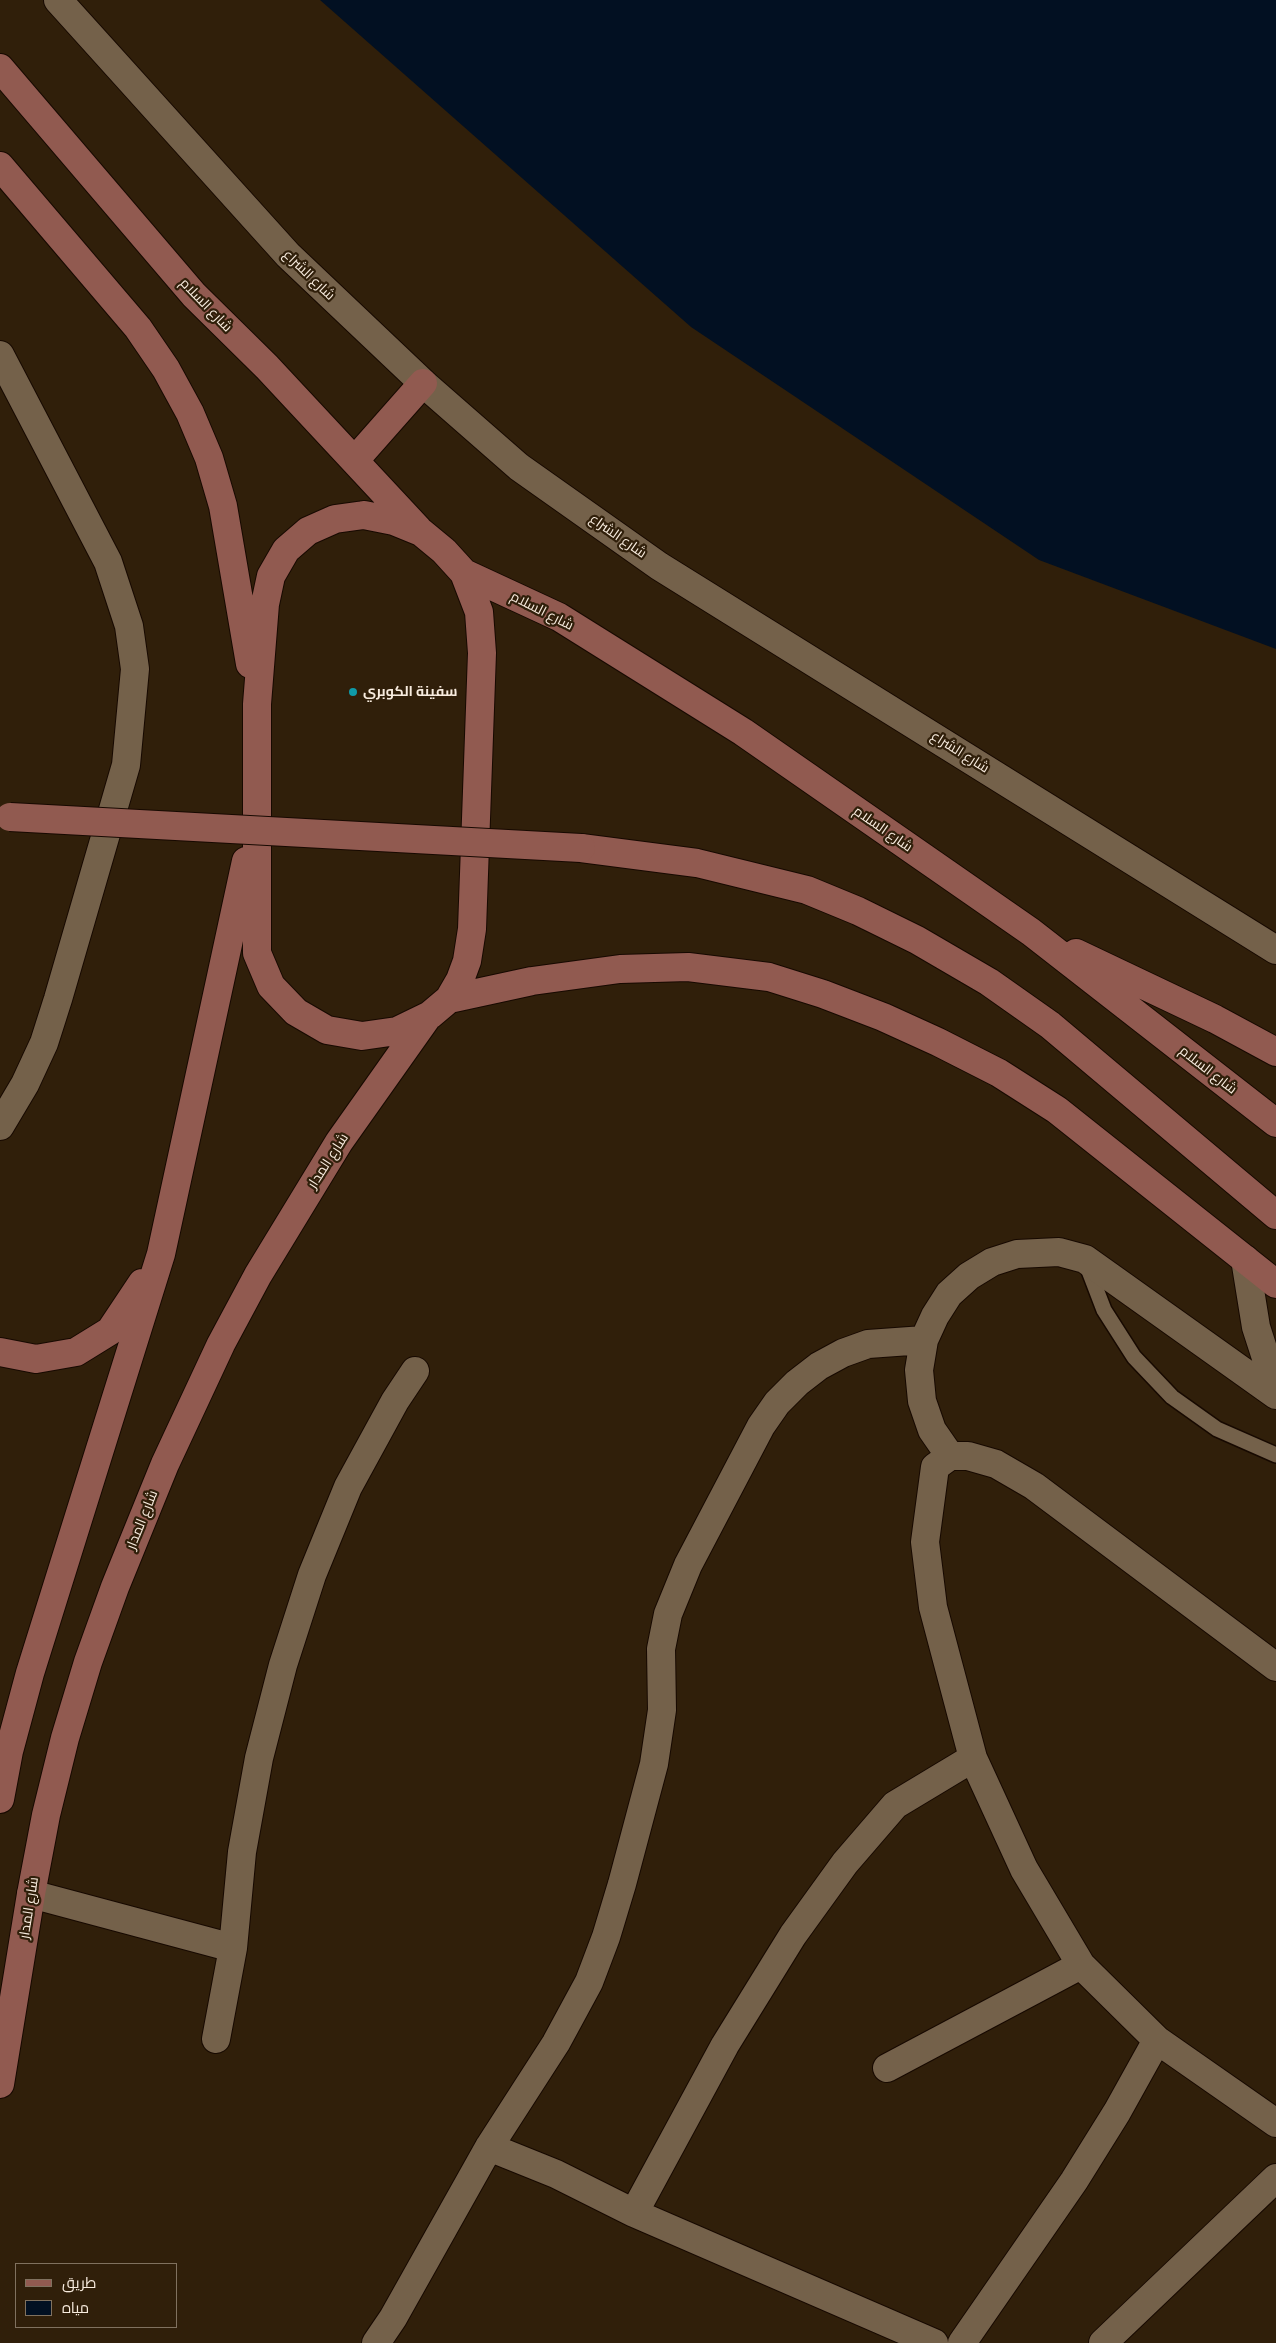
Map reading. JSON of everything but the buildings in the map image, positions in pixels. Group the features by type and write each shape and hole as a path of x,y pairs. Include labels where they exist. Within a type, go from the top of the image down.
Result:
{"main road":[{"name":"شارع السلام","path":"0,68 194,295 267,367 421,532"},
{"path":"0,166 138,328 166,369 190,413 209,458 223,506 257,704"},
{"path":"355,460 423,383"},
{"path":"464,573 444,551 421,532 394,521 364,516 335,518 308,531 286,550 271,576 265,604 257,704 257,954 271,986 296,1012 327,1030 362,1036 397,1031 439,1007 532,981 620,969 688,967 769,977 823,994 883,1017 938,1042 1024,1089 1057,1110 1276,1284"},
{"name":"شارع السلام","path":"464,573 560,617 742,732 1031,932 1276,1123"},
{"name":"شارع المدار","path":"0,2084 20,1973 31,1894 46,1816 65,1738 88,1662 115,1587 165,1464 221,1344 298,1208 383,1078 460,980 467,961 472,929 482,653 479,612 464,573"},
{"path":"0,1799 9,1751 30,1673 161,1254 257,808"},
{"path":"5,817 580,848 697,863 807,890 858,911 917,940 989,982 1050,1025 1276,1215"},
{"path":"1031,932 1215,1019 1276,1052"},
{"path":"0,1352 36,1359 76,1352 110,1331 161,1254"}],"street":[{"name":"شارع الشراع","path":"58,0 288,255 423,383 519,467 659,566 1276,950"},
{"path":"0,355 108,562 130,626 135,670 126,765 63,981 44,1043 24,1084 0,1125"},
{"path":"950,1456 932,1430 922,1401 919,1370 924,1340 934,1316 949,1294 969,1276 992,1262 1016,1254 1043,1251 1059,1252 1085,1259 1276,1395"},
{"path":"1245,1259 1256,1327 1276,1390"},
{"path":"376,2343 393,2318 489,2147 556,2043 589,1982 606,1937 654,1764 662,1710 661,1648 668,1614 688,1565 761,1426 777,1403 797,1383 819,1366 843,1353 868,1344 924,1340"},
{"path":"216,2039 233,1948 242,1852 259,1758 283,1666 312,1575 348,1487 395,1401 415,1371"},
{"path":"1276,1667 1034,1486 996,1464 968,1456 950,1456 935,1467 934,1490 925,1542 933,1607 973,1758 1024,1869 1081,1965 1157,2040 1276,2123"},
{"path":"634,2213 725,2045 793,1934 845,1862 895,1805 973,1758"},
{"path":"31,1894 233,1948"},
{"path":"888,2068 1081,1965"},
{"path":"962,2343 1074,2181 1117,2112 1157,2040"},
{"path":"489,2147 556,2174 634,2213 934,2343"},
{"path":"1102,2343 1276,2178"}],"lane":[{"path":"1085,1259 1104,1310 1134,1357 1172,1397 1217,1429 1276,1455"}],"water":[{"path":"320,0 1276,0 1276,649 1039,560 691,327"}],"place":[{"name":"سفينة الكوبري","path":"353,692"}]}
